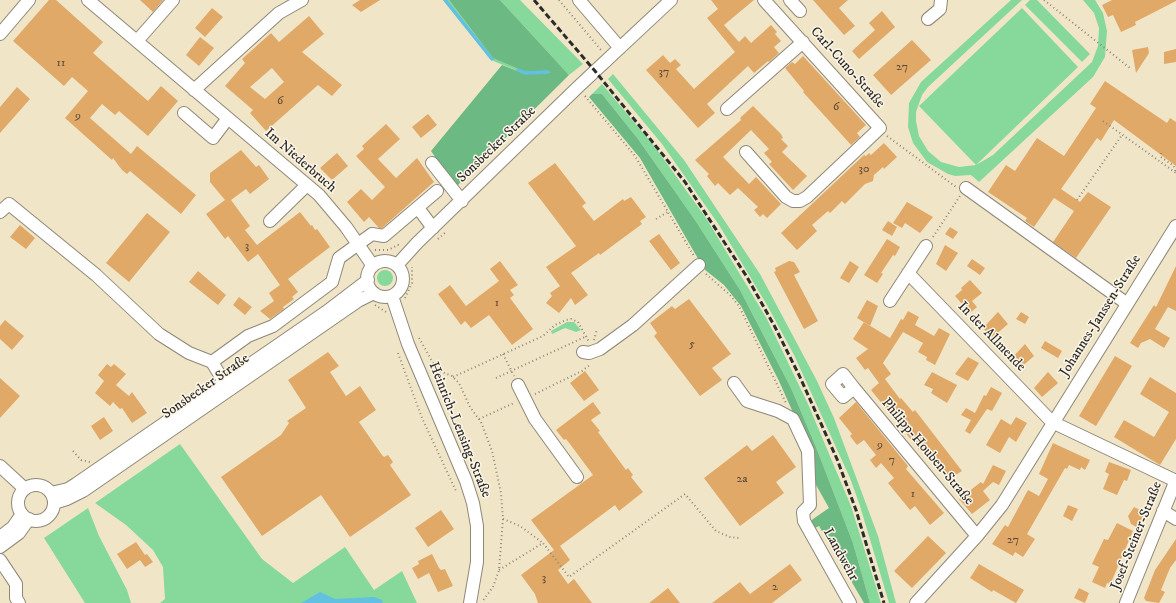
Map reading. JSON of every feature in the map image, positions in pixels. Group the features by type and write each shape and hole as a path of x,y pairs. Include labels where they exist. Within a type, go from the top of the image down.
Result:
{"street":[{"path":"0,34 29,0"},
{"name":"Im Niederbruch","path":"88,0 307,185 331,209 373,266"},
{"path":"137,41 173,0"},
{"path":"194,90 279,12 302,0"},
{"name":"Sonsbecker Straße","path":"397,265 433,228 671,0"},
{"name":"Carl-Cuno-Straße","path":"746,152 786,197 793,200 800,200 807,197 880,128 764,0"},
{"path":"790,0 800,11"},
{"path":"928,19 940,9 941,0"},
{"path":"576,4 620,48"},
{"path":"727,109 803,42"},
{"path":"184,114 213,138 228,118"},
{"path":"432,163 462,201"},
{"path":"270,221 307,185"},
{"path":"961,189 1126,303"},
{"path":"212,362 248,336 273,326 332,282 339,258 361,249 372,234 384,236 437,191"},
{"path":"0,212 9,204 96,275 159,334 189,353 212,362 226,386"},
{"path":"418,208 433,228"},
{"name":"Johannes-Janssen-Straße","path":"918,601 977,536 1002,504 1126,303 1176,226"},
{"path":"890,301 926,246"},
{"path":"387,261 397,265 402,273 403,281 401,288 392,296 380,296 374,293 370,288 368,280 369,272 373,266 378,262 387,261"},
{"path":"588,352 634,325 699,265"},
{"name":"In der Allmende","path":"908,273 1052,422"},
{"name":"Sonsbecker Straße","path":"52,498 67,499 83,491 368,280"},
{"name":"Sonsbecker Straße","path":"226,386 374,293"},
{"name":"Heinrich-Lensing-Straße","path":"392,296 422,378 466,481 473,503 477,526 477,562 470,603"},
{"name":"Philipp-Houben-Straße","path":"843,374 977,536"},
{"path":"734,383 747,401 778,411 793,419"},
{"path":"518,385 536,419 577,477"},
{"name":"Landwehr","path":"793,419 808,451 810,505 803,512 804,521 850,603"},
{"path":"1052,422 1176,480"},
{"path":"0,466 24,489"},
{"name":"Josef-Steiner-Straße","path":"1126,603 1176,480"},
{"path":"39,485 48,489 52,498 52,511 46,517 38,520 26,516 18,501 24,489 39,485"},
{"path":"1163,511 1176,519"},
{"path":"0,537 26,516"},
{"path":"0,547 19,533 26,516"},
{"path":"0,560 16,584 16,598 19,603"}],"path":[{"path":"559,0 601,50"},
{"path":"1044,0 1130,68"},
{"path":"569,12 576,4"},
{"path":"583,94 635,156 699,265 705,273 730,295 739,306 778,383 793,419"},
{"path":"1102,121 1176,173"},
{"path":"880,128 883,133 961,189 926,246"},
{"path":"1077,200 1122,135"},
{"path":"1158,161 1161,153 1161,157 1174,166 1176,173"},
{"path":"656,219 668,212"},
{"path":"361,249 392,250 398,245 414,262 411,268 412,283 405,299 406,306 384,312 377,305 364,304 361,300"},
{"path":"453,377 543,336 554,325 570,319 581,325 587,336 588,352 596,358 594,361 582,371 479,419"},
{"path":"416,333 437,370 453,377 459,383 470,407 479,419 487,436 495,464 501,493 503,519 499,570 492,587 482,603"},
{"path":"496,378 587,336"},
{"path":"503,354 518,385"},
{"path":"399,355 422,418 457,492"},
{"path":"503,519 520,526 543,543 568,577 685,494 716,531 730,537 739,538"},
{"path":"499,570 543,543"}],"green space":[{"path":"443,0 449,0 493,58 551,73 525,74 491,60"},
{"path":"449,0 500,0 569,75 456,187 431,151 502,65 525,74 550,73 549,71 526,72 493,58"},
{"path":"500,0 520,0 583,64 569,75"},
{"path":"1011,0 1022,0 928,87 922,95 916,112 919,136 928,151 941,162 959,167 976,165 993,155 1092,62 1098,46 1099,28 1094,13 1083,0 1095,0 1103,13 1107,31 1105,57 1093,77 979,182 971,175 955,176 948,174 927,162 913,143 908,127 909,103 921,82"},
{"path":"1030,0 1037,0 1090,54 1082,62 1025,5"},
{"path":"1022,8 1078,67 976,165 919,106"},
{"path":"613,74 684,160 760,274 817,381 834,418 878,536 896,603 889,603 860,506 850,478 794,355 767,305 719,225 662,144 608,79"},
{"path":"602,84 655,147 706,218 767,319 808,404 851,506 881,603 870,603 853,543 816,447 791,388 740,290 695,220 638,139 602,94 592,94"},
{"path":"592,94 602,94 638,139 695,220 740,290 791,388 816,447 853,543 870,603 864,603 819,526 811,530 810,522 829,508 811,476 807,444 779,381 741,306 724,285 704,269 640,158 589,97"},
{"path":"385,270 391,272 393,278 391,284 385,286 379,284 377,278 379,272"},
{"path":"567,322 574,322 581,330 576,332 565,328 552,334 551,331"},
{"path":"180,444 262,559 293,583 345,547 374,590 402,571 417,603 160,603 165,599 163,567 153,550 126,525 95,503"},
{"path":"88,508 99,536 127,590 131,603 85,603 44,538"}],"water":[{"path":"320,592 335,599 374,597 382,600 383,603 301,603"}],"building":[{"path":"49,0 56,0 103,42 93,53 148,101 161,86 178,101 148,136 119,111 115,115 102,104 90,118 131,154 137,146 196,195 181,214 130,171 127,174 122,170 113,158 112,160 65,118 88,91 72,77 64,86 13,41"},
{"path":"140,0 163,0 153,12"},
{"path":"360,0 380,0 361,12 352,5"},
{"path":"711,0 754,0 724,25 739,42 745,36 751,43 771,25 777,32 775,34 781,41 774,47 779,53 769,62 768,61 754,73 748,66 707,104 715,113 698,128 646,70 663,55 670,63 675,59 681,65 676,69 694,89 735,52 707,18 718,9"},
{"path":"813,0 848,0 839,8 855,26 844,35"},
{"path":"1112,0 1176,1 1135,22 1136,25 1121,32 1113,15 1108,17 1102,5"},
{"path":"212,8 223,17 205,37 195,28"},
{"path":"882,11 895,27 859,59 852,51 875,30 869,23"},
{"path":"309,16 324,34 302,52 342,85 332,96 318,85 266,131 250,113 253,110 225,86 245,63 242,59 271,33 279,42","holes":["272,68 284,82 265,99 250,87"]},
{"path":"200,37 214,48 199,66 186,55"},
{"path":"912,40 931,60 891,95 873,75"},
{"path":"1148,47 1149,53 1136,73 1132,50"},
{"path":"1176,49 1176,62 1164,64 1164,52"},
{"path":"803,56 866,125 857,133 860,137 851,145 803,92 804,91 785,68 792,62 795,64"},
{"path":"1105,81 1167,123 1170,118 1176,122 1176,166 1114,120 1101,141 1097,138 1061,189 1080,202 1088,192 1111,207 1076,258 1053,242 1074,211 1054,198 1034,227 1025,221 1027,218 988,192 1006,165 1015,171 1037,138 1064,156 1096,108 1090,104"},
{"path":"17,87 30,99 0,133 0,107"},
{"path":"753,106 781,134 783,138 781,139 788,146 782,152 807,176 793,190 769,164 772,162 764,153 769,149 751,130 723,157 749,184 756,177 781,204 767,218 763,214 760,217 754,210 758,207 738,188 730,195 718,183 715,186 707,176 709,174 695,160 741,120 740,118"},
{"path":"428,114 437,125 421,138 412,127"},
{"path":"386,124 400,139 378,159 396,178 417,158 434,182 382,228 379,228 369,217 364,222 347,202 361,189 372,200 385,187 356,156 364,149 362,146"},
{"path":"884,143 897,157 884,169 883,167 874,175 873,181 865,184 845,204 842,201 830,213 828,211 812,225 817,231 797,250 781,233 864,155 866,156 869,153 871,155"},
{"path":"241,150 256,167 259,165 269,179 250,194 246,189 231,200 250,226 245,230 257,245 300,212 315,230 317,229 330,247 288,279 298,292 292,297 294,299 283,307 284,309 270,319 260,311 274,301 269,293 280,285 258,254 248,262 228,236 225,239 206,214 225,200 210,182 210,173"},
{"path":"337,153 348,166 332,180 320,168"},
{"path":"555,163 586,203 582,206 594,221 623,199 624,201 631,197 646,217 640,221 642,224 600,255 599,253 571,273 588,295 575,305 571,298 559,313 546,303 552,296 550,293 560,286 546,267 576,246 528,183"},
{"path":"907,202 933,217 920,233 905,223 902,228 893,223"},
{"path":"147,213 170,232 129,282 106,263"},
{"path":"888,221 897,227 892,236 882,230"},
{"path":"20,225 35,238 26,249 10,237"},
{"path":"950,227 958,232 953,239 945,234"},
{"path":"659,234 680,263 671,270 649,241"},
{"path":"887,239 900,247 895,256 893,255 881,273 883,274 877,283 864,275"},
{"path":"945,245 958,253 946,271 936,264"},
{"path":"972,259 985,268 980,275 967,266"},
{"path":"500,261 518,285 510,290 514,295 510,298 533,329 512,345 489,315 471,328 465,321 461,325 438,294 450,285 466,306 499,281 490,269"},
{"path":"789,261 794,262 800,272 794,275 818,321 804,329 774,272 776,271 775,268"},
{"path":"850,261 859,267 849,283 840,278"},
{"path":"1176,266 1176,311 1168,307 1155,329 1170,338 1164,348 1150,339 1141,343 1138,348 1130,343 1154,305 1156,307"},
{"path":"198,271 226,295 218,305 189,282"},
{"path":"970,280 982,293 972,301 977,307 970,313 955,296"},
{"path":"239,297 252,307 245,315 233,305"},
{"path":"689,299 731,354 712,368 722,380 700,396 654,336 657,333 650,323 672,306 675,309"},
{"path":"867,300 878,306 870,326 857,318"},
{"path":"908,311 919,317 915,325 934,336 939,328 950,334 935,365 926,360 927,357 918,352 923,343 903,332 883,363 891,374 885,379 900,399 901,398 913,412 915,410 962,471 949,479 928,454 923,450 921,452 871,390 879,383 868,368 865,370 856,358 868,349 853,339 864,322 890,338 901,319 903,320"},
{"path":"998,312 1008,324 992,338 983,328"},
{"path":"1021,312 1029,317 1025,324 1016,319"},
{"path":"5,320 24,336 12,350 0,339 0,326"},
{"path":"1045,341 1062,351 1058,358 1041,348"},
{"path":"1025,344 1034,356 1019,369 1010,360"},
{"path":"328,352 339,366 330,372 346,396 360,386 376,410 359,422 382,455 384,457 388,455 393,462 390,465 411,495 350,537 321,495 262,536 221,477 281,435 289,423 287,421 306,408 288,380"},
{"path":"1115,356 1132,366 1096,426 1079,416"},
{"path":"968,357 979,363 968,381 955,374"},
{"path":"107,364 111,367 114,364 126,374 116,385 129,396 132,392 147,413 132,423 122,408 120,409 113,402 110,406 95,393 104,381 98,375"},
{"path":"585,371 599,390 584,401 570,383"},
{"path":"932,372 957,385 947,403 931,393 933,389 924,385"},
{"path":"1048,372 1058,383 1042,397 1034,388"},
{"path":"1150,377 1176,393 1176,439 1160,465 1114,437 1124,420 1154,437 1169,412 1140,394"},
{"path":"0,378 20,396 0,418"},
{"path":"991,387 1002,393 992,411 987,409 970,434 965,431 971,420 961,415 966,408 975,413 984,395 986,396"},
{"path":"593,402 601,413 591,420 626,470 628,468 633,475 631,477 643,492 619,511 615,505 560,546 570,560 558,570 568,584 574,579 592,603 538,603 535,594 521,575 554,550 531,520 593,475 566,439 564,440 556,430"},
{"path":"856,402 908,466 906,469 944,513 930,525 915,506 910,510 888,483 894,478 881,463 876,468 870,460 876,455 864,440 857,445 850,436 852,434 839,418"},
{"path":"104,417 113,431 100,440 91,426"},
{"path":"1016,417 1027,423 1016,442 1009,437 1000,453 986,445 1001,419 1011,425"},
{"path":"773,435 796,467 776,482 784,493 740,526 704,478 747,445 752,451"},
{"path":"1053,443 1090,460 1085,470 1081,467 1080,470 1069,465 1067,469 1065,468 1027,534 1035,539 1023,557 1015,552 1013,556 992,544 1005,525 1008,527 1028,490 1039,496 1048,479 1039,474"},
{"path":"1109,462 1131,470 1127,481 1124,480 1117,495 1103,489 1109,474 1105,472"},
{"path":"993,465 1006,471 999,485 993,482 983,491 990,500 972,514 959,499 981,482 983,484"},
{"path":"1068,505 1078,509 1072,521 1063,516"},
{"path":"1134,507 1146,513 1138,528 1131,524 1128,516"},
{"path":"441,510 454,529 428,547 415,528"},
{"path":"1117,523 1133,531 1113,578 1110,584 1107,583 1105,588 1092,582 1099,567 1092,564 1104,539 1108,540"},
{"path":"928,536 946,553 912,588 894,571"},
{"path":"1176,539 1176,560 1170,568 1161,590 1165,592 1159,603 1146,601 1144,598 1155,570"},
{"path":"136,542 145,555 147,554 153,562 145,567 140,560 127,569 117,554"},
{"path":"432,554 439,568 441,570 445,569 453,586 438,592 429,573 418,579 412,568 419,564 418,561"},
{"path":"790,564 802,580 772,603 712,603 740,582 750,594"},
{"path":"979,564 1024,590 1016,603 993,590 992,592 970,578"},
{"path":"668,588 680,603 649,603 658,596"},
{"path":"1079,588 1089,593 1085,603 1074,598"}],"waterway":[{"path":"445,0 492,59"},
{"path":"518,70 525,73 548,72"}],"railway":[{"path":"534,0 595,71 685,182 747,277 775,327 799,375 837,459 856,510 884,603"}]}
